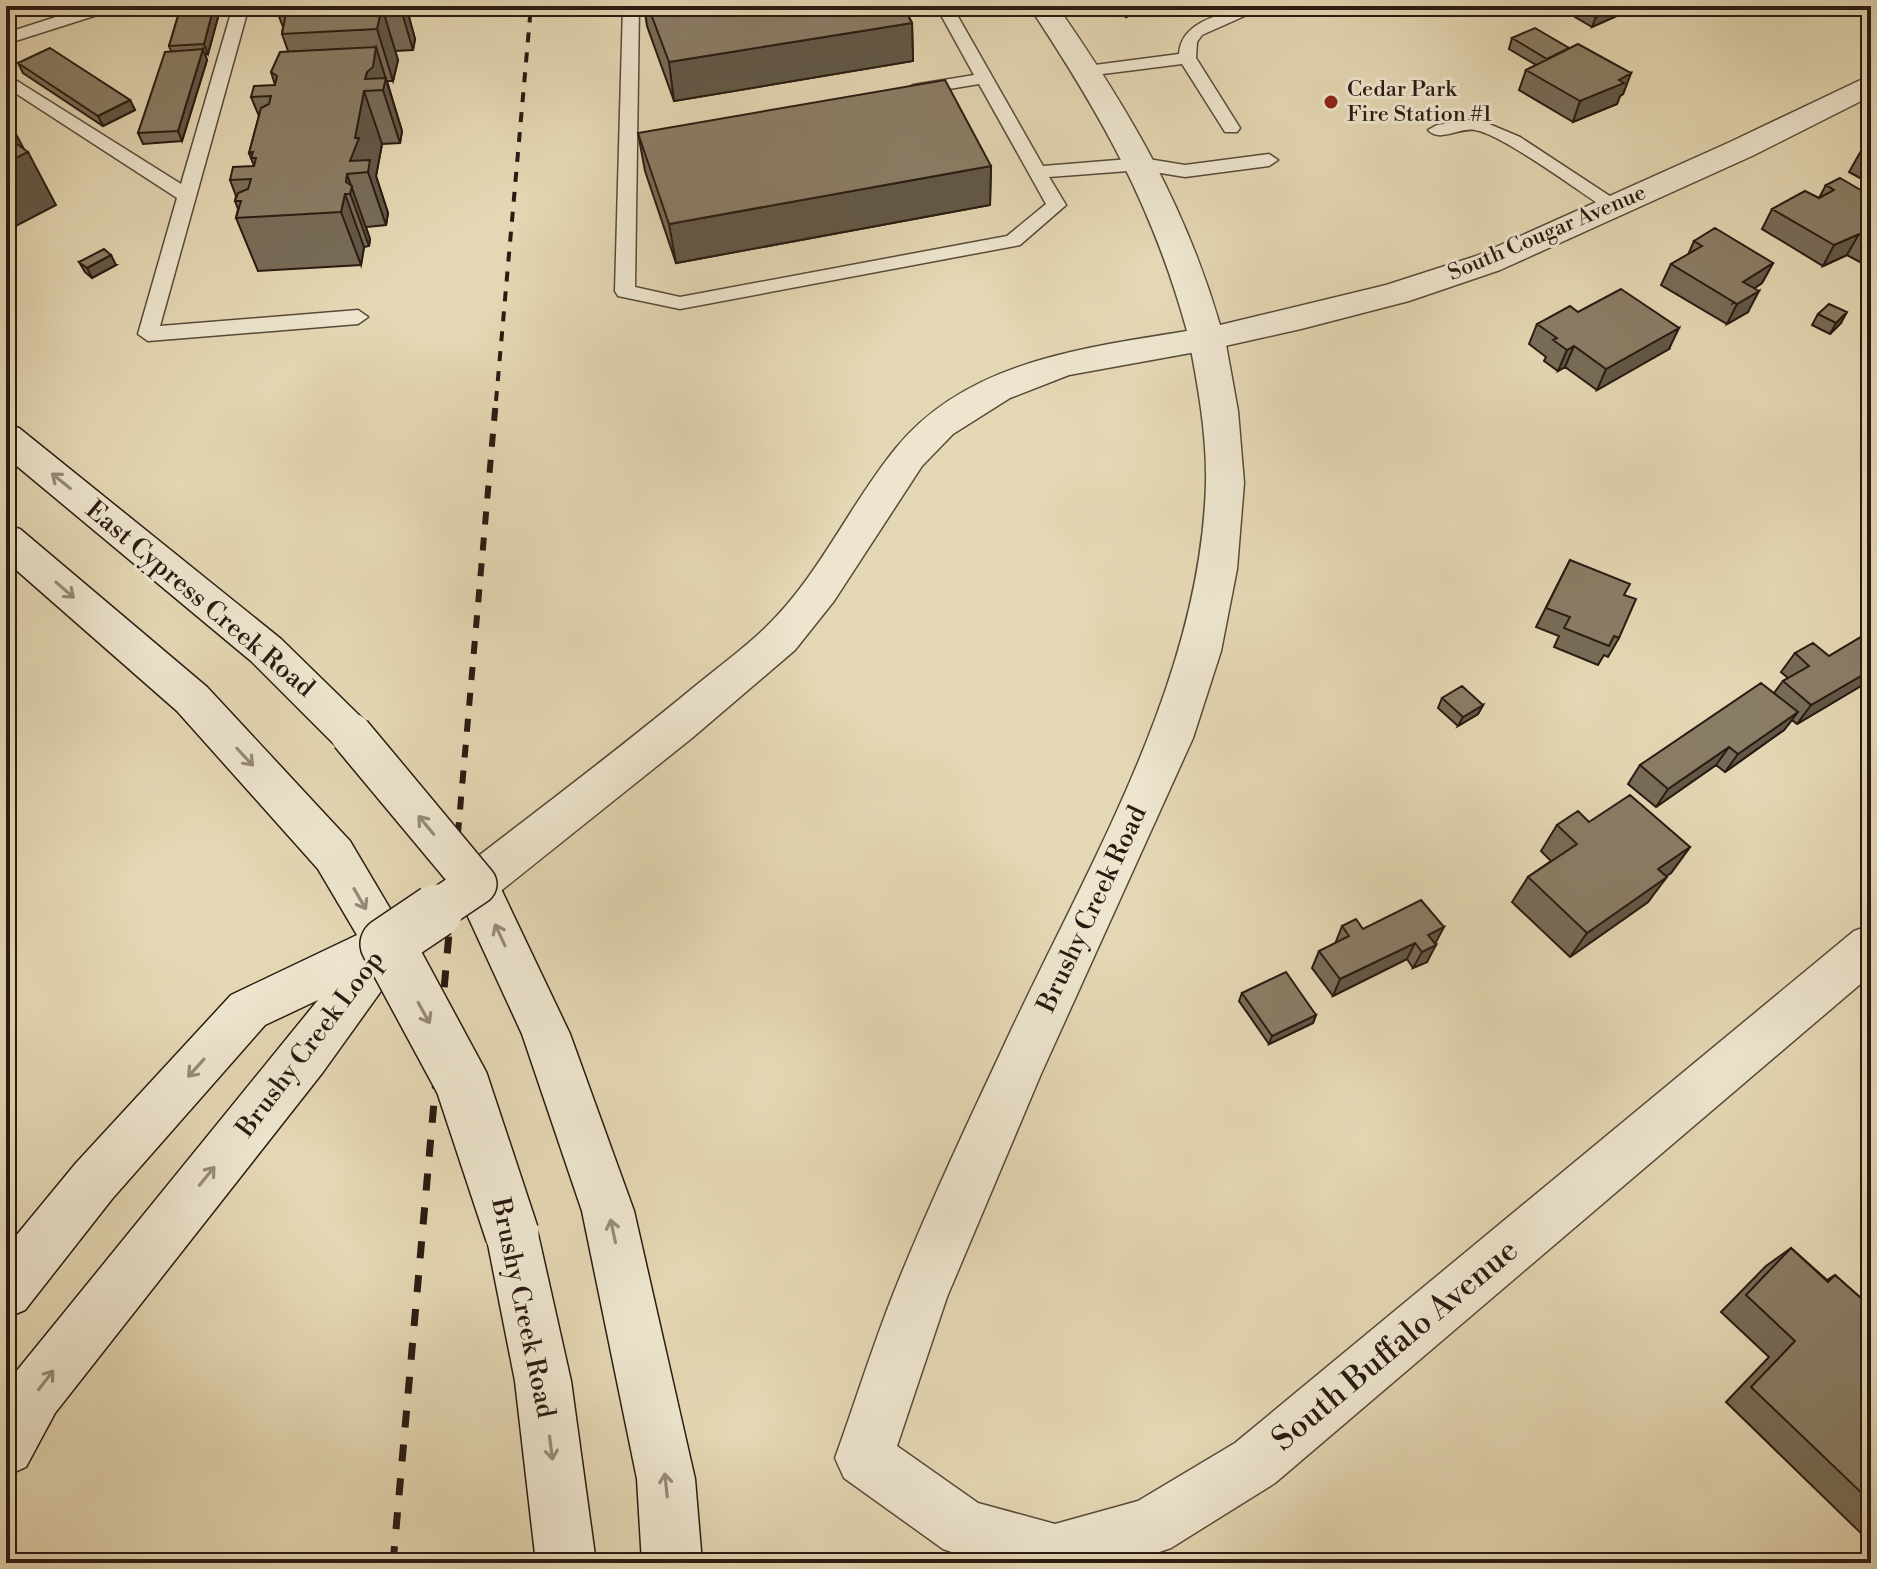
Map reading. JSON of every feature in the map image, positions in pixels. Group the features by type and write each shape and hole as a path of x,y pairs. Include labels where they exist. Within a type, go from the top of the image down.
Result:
{"street":[{"name":"Brushy Creek Road","path":"864,1458 920,1295 1017,1071 1171,738 1200,651 1217,569 1225,483 1220,411 1207,339 1190,276 1142,164 1087,71 1043,6"},
{"name":"South Cougar Avenue","path":"1207,339 1397,293 1488,263 1741,149 1871,84"},
{"path":"6,539 192,699 334,855 387,944 476,884 677,726 780,639 820,590 909,457 940,425 997,389 1062,364 1122,351 1207,339"},
{"name":"East Cypress Creek Road","path":"6,437 266,650 351,734 476,884"},
{"path":"476,884 546,1034 608,1211 666,1479 672,1563"},
{"name":"Brushy Creek Road","path":"387,944 462,1083 512,1234 543,1381 566,1563"},
{"name":"Brushy Creek Loop","path":"6,1291 94,1181 248,1010 387,944"},
{"name":"Brushy Creek Loop","path":"6,1447 35,1393 306,1056 387,944"},
{"name":"South Buffalo Avenue","path":"864,1458 964,1528 1054,1559 1150,1527 1255,1463 1871,946"}],"lane":[{"path":"6,39 107,6"},
{"path":"241,6 148,334 358,317"},
{"path":"631,6 636,137 625,291 680,303 1013,241 1056,205 944,6"},
{"path":"1231,128 1187,58 1188,42 1196,31 1259,6"},
{"path":"1087,71 1187,58"},
{"path":"892,94 985,78"},
{"path":"6,79 189,197"},
{"path":"1437,130 1477,124 1513,141 1615,206"},
{"path":"1037,172 1142,164 1185,171 1269,160"}],"building":[{"path":"181,6 214,6 204,44 169,46"},
{"path":"293,6 382,7 377,29 282,34 286,13"},
{"path":"648,6 903,6 912,23 669,62"},
{"path":"1581,6 1620,6 1596,17"},
{"path":"1535,28 1569,48 1547,59 1512,38"},
{"path":"1578,44 1631,73 1619,80 1624,83 1580,101 1526,70"},
{"path":"376,47 373,67 365,79 386,78 383,90 364,91 355,138 359,138 350,161 370,160 368,172 347,174 346,182 352,186 350,194 345,194 341,212 236,218 241,201 235,201 238,193 248,189 251,179 230,180 233,167 254,166 256,158 251,158 253,152 249,153 261,108 269,104 271,96 251,97 254,86 275,85 277,76 271,72 280,52"},
{"path":"50,48 130,100 98,116 18,63"},
{"path":"203,49 178,131 138,133 165,52"},
{"path":"945,80 991,166 669,224 638,133"},
{"path":"6,134 28,152 6,163"},
{"path":"1840,178 1871,196 1871,241 1859,234 1834,245 1772,209 1805,191 1819,198 1834,190 1826,185"},
{"path":"1715,228 1773,263 1743,282 1759,291 1737,304 1671,264 1702,246 1694,241"},
{"path":"104,249 111,255 87,268 79,262"},
{"path":"1621,289 1679,328 1606,369 1574,346 1567,350 1553,340 1557,338 1537,324 1570,306 1578,312"},
{"path":"1829,304 1847,312 1836,323 1818,314"},
{"path":"1570,560 1630,584 1624,595 1636,599 1619,638 1614,636 1609,646 1564,628 1570,617 1546,608"},
{"path":"1871,631 1871,670 1811,705 1783,681 1809,666 1795,653 1813,643 1829,656"},
{"path":"1761,683 1798,712 1738,754 1729,747 1668,789 1640,765"},
{"path":"1462,686 1483,705 1463,717 1442,698"},
{"path":"1630,795 1690,847 1658,869 1667,877 1587,933 1528,877 1577,844 1557,825 1578,811 1589,822"},
{"path":"1421,900 1444,927 1428,935 1436,945 1422,952 1415,943 1340,979 1319,951 1349,936 1342,926 1356,919 1363,929"},
{"path":"1286,972 1316,1015 1272,1036 1242,993"},
{"path":"1791,1248 1828,1282 1835,1275 1871,1307 1871,1502 1751,1387 1795,1341 1746,1295"}],"railway":[{"path":"496,401 531,6"},
{"path":"451,913 496,399"},
{"path":"393,1563 451,911"}],"place":[{"name":"Cedar Park Fire Station #1","path":"1331,102"}]}
